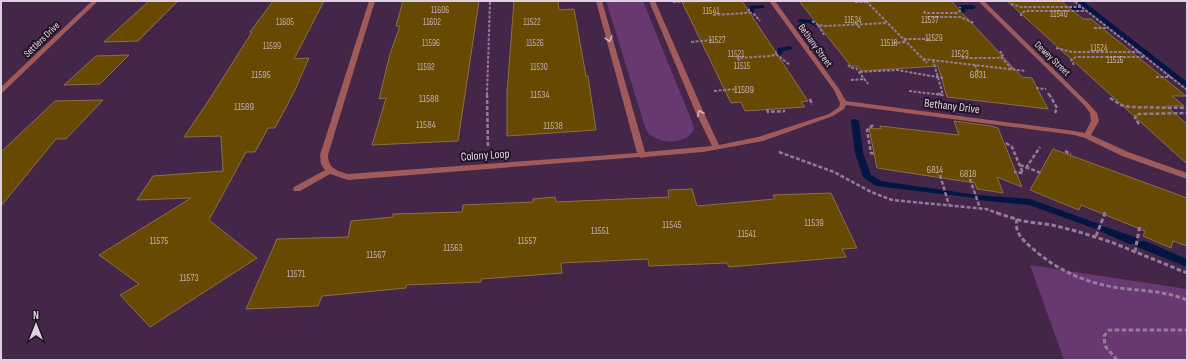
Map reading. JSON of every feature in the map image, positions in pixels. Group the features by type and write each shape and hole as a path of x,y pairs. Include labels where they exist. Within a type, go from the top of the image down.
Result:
{"street":[{"name":"Settlers Drive","path":"1,91 95,1"},
{"path":"297,189 331,170 324,164 324,155 372,1"},
{"path":"599,1 642,156"},
{"path":"652,1 699,111 717,148 760,139 831,115 840,111 843,103"},
{"name":"Bethany Street","path":"772,1 837,90 843,103"},
{"name":"Dewey Street","path":"981,1 1086,104 1095,121 1087,136"},
{"name":"Bethany Drive","path":"843,103 1059,130 1087,136 1125,154 1187,176"},
{"name":"Colony Loop","path":"331,170 348,176 365,176 642,156 717,148"}],"path":[{"path":"488,148 486,114 488,99 487,85 490,1"},
{"path":"672,2 688,1"},
{"path":"855,2 867,1 927,63"},
{"path":"1074,1 1187,90"},
{"path":"1008,3 1022,7 1082,7"},
{"path":"924,11 925,13 956,13 960,12 960,7"},
{"path":"748,12 749,8"},
{"path":"1023,17 1021,14 1024,12 1087,11"},
{"path":"715,18 713,14 744,14 748,12 755,15 760,20"},
{"path":"929,18 928,17 960,17 974,23"},
{"path":"812,21 818,25 824,35"},
{"path":"818,25 829,26 856,23 888,23"},
{"path":"856,23 860,28"},
{"path":"1094,28 1109,28"},
{"path":"904,39 930,39"},
{"path":"691,42 712,40"},
{"path":"893,43 906,42"},
{"path":"1054,46 1069,52 1139,52"},
{"path":"1000,50 1003,54 1001,57"},
{"path":"740,62 738,57 771,56 776,54"},
{"path":"776,54 790,65"},
{"path":"962,56 963,58 1001,57 1012,69"},
{"path":"1074,64 1071,60 1075,57 1145,57"},
{"path":"923,59 1030,71"},
{"path":"909,91 943,95 933,60"},
{"path":"848,65 851,68 856,68 868,84"},
{"path":"975,65 978,72"},
{"path":"860,72 896,69 943,78"},
{"path":"1156,77 1171,78"},
{"path":"844,80 865,79"},
{"path":"1043,86 1057,108 1056,112 1050,114"},
{"path":"1036,88 1046,89"},
{"path":"714,91 737,89"},
{"path":"1110,98 1121,105 1130,107 1187,108"},
{"path":"1167,105 1170,108"},
{"path":"1178,113 1182,116"},
{"path":"1139,124 1135,118 1136,115 1139,114 1187,113"},
{"path":"875,154 871,153 867,130 869,127 878,124"},
{"path":"1002,141 1012,147 1020,165 1022,173 1014,172"},
{"path":"1026,168 1038,148 1046,146"},
{"path":"1061,149 1071,154"},
{"path":"777,151 834,172 870,192 892,200 980,208 998,212 1017,219 1052,225 1096,236 1187,273"},
{"path":"1020,165 1041,173"},
{"path":"940,175 949,206"},
{"path":"970,179 980,208"},
{"path":"1096,236 1105,212"},
{"path":"1017,219 1016,227 1026,243 1045,260 1067,273 1107,286 1170,294 1187,300"},
{"path":"1135,252 1140,225"},
{"path":"1117,360 1110,353 1103,341 1104,336 1110,330 1187,330"}],"shaded area":[{"path":"606,1 643,1 693,124 694,129 690,135 678,141 671,142 657,139 646,130"},
{"path":"1030,265 1187,289 1187,360 1064,360"}],"building":[{"path":"149,1 178,1 138,41 104,42"},
{"path":"273,1 324,1 294,59 309,58 294,92 275,128 268,128 255,152 246,152 209,220 257,258 150,327 120,295 139,284 99,255 191,198 137,200 153,176 223,171 221,136 184,137 252,32 250,32"},
{"path":"403,1 479,1 458,141 372,145 386,98 379,99 390,54 400,26 396,26"},
{"path":"514,1 558,1 559,10 574,9 586,76 588,76 596,130 507,136 507,93"},
{"path":"742,1 808,101 801,102 805,107 745,111 741,102 731,103 682,2"},
{"path":"799,1 951,1 1022,77 1032,78 1048,109 947,97 938,66 861,71 858,66 851,66"},
{"path":"1007,1 1061,1 1083,19 1091,19 1186,96 1172,96 1184,106 1166,106 1187,124 1187,164"},
{"path":"129,55 100,84 64,85 96,56"},
{"path":"103,100 66,139 56,139 1,206 1,152 55,101"},
{"path":"954,121 998,128 1022,187 997,177 1003,193 977,189 975,183 877,168 869,128 881,129 880,126 959,135"},
{"path":"1053,149 1187,198 1187,246 1173,241 1171,248 1143,236 1145,231 1081,205 1079,210 1030,190"},
{"path":"692,189 697,206 775,199 773,195 831,193 857,248 842,249 846,257 729,267 727,263 649,266 648,259 561,263 562,273 481,279 481,282 406,285 406,288 322,296 318,306 246,309 277,239 348,237 351,221 393,217 393,214 462,212 463,205 533,202 533,199 555,197 556,202 669,197 668,190"}],"waterway":[{"path":"1079,1 1187,86"},
{"path":"751,12 751,7 762,7"},
{"path":"950,14 961,13 963,11 962,7 973,7"},
{"path":"1058,8 1081,8"},
{"path":"800,21 810,21 816,25"},
{"path":"779,54 780,49 790,48"},
{"path":"855,121 859,153 867,177 879,184 942,192"},
{"path":"948,193 973,196"},
{"path":"979,197 1030,202 1096,226"},
{"path":"1103,229 1133,241"},
{"path":"1141,244 1187,263"}]}
